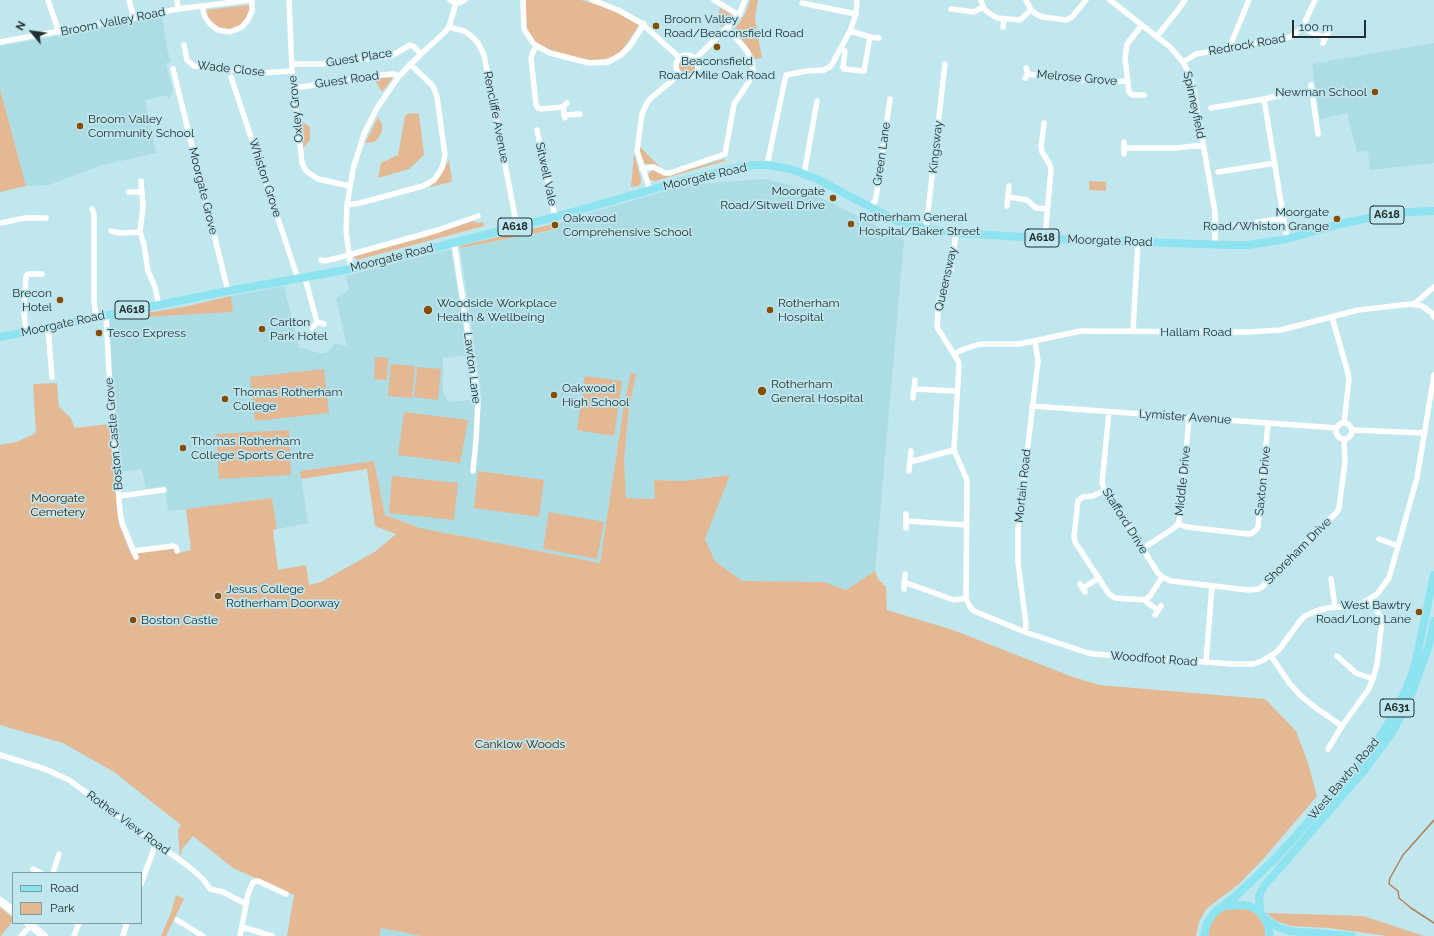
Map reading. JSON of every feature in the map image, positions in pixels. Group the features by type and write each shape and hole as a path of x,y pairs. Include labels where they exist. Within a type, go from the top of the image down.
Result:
{"main road":[{"name":"Moorgate Road","path":"0,337 228,291 351,269 517,227 650,190 737,168 767,165 792,169 819,180 869,208 897,221 926,229 956,233 1045,238 1248,245 1287,239 1352,221 1408,212 1434,211"},
{"name":"West Bawtry Road","path":"1204,936 1205,928 1210,917 1242,891 1273,860 1354,770 1378,740 1395,712 1414,669 1434,575"},
{"name":"West Bawtry Road","path":"1260,911 1258,902 1261,891 1363,772 1391,734 1411,695 1427,650 1434,620"},
{"path":"1273,860 1284,857 1289,858"},
{"path":"1222,906 1235,904 1244,905 1260,911 1268,925 1270,936"},
{"path":"1265,919 1289,932 1352,936"}],"street":[{"path":"48,0 59,32"},
{"path":"128,0 134,18"},
{"path":"177,0 178,9"},
{"name":"Broom Valley Road","path":"0,42 178,9 202,6 251,0 252,11 248,20 242,27 230,32 221,31 210,24 205,17 202,6"},
{"name":"Oxley Grove","path":"289,0 292,71 301,157 304,168 318,179 349,186"},
{"path":"450,0 456,3 465,0"},
{"path":"523,0 524,29 528,37 537,46 550,53 582,62 599,64 608,62 621,55 630,46 644,24"},
{"path":"592,0 618,10 644,24 680,58"},
{"path":"714,0 739,15"},
{"path":"695,59 739,15 745,0"},
{"path":"767,165 786,75 807,71 824,70 831,66 850,31 856,14 856,0"},
{"path":"981,0 982,7 991,15 1004,19 1020,20 1031,10"},
{"path":"1026,0 1031,10 1036,14 1042,17 1066,20 1072,17 1086,0"},
{"name":"Spinneyfield","path":"1110,0 1176,53 1183,62 1191,78 1215,212 1215,244"},
{"path":"1156,36 1185,0"},
{"path":"1231,48 1232,41 1250,0"},
{"name":"Redrock Road","path":"1183,62 1196,54 1285,40 1297,34 1302,28 1315,0"},
{"path":"351,269 346,232 349,186 357,155 366,130 377,108 399,76 410,64 440,38 449,27 456,3"},
{"path":"802,3 856,14"},
{"path":"951,9 974,12 982,7"},
{"path":"1003,27 1004,19"},
{"name":"Melrose Grove","path":"1142,25 1129,41 1126,48 1127,81 1130,94 1144,95"},
{"name":"Rencliffe Avenue","path":"449,27 470,35 478,44 484,55 517,227"},
{"path":"642,169 654,167 670,173 722,156 726,152 734,104 750,80 753,71 752,61 747,50 727,28"},
{"path":"1302,28 1324,41 1328,32"},
{"path":"850,31 879,38"},
{"path":"845,51 844,69 864,71 870,37"},
{"name":"Wade Close","path":"184,45 187,60 194,66 262,73 292,71"},
{"name":"Guest Place","path":"292,64 321,64 391,56 410,45 421,54"},
{"path":"537,46 533,52 532,58 536,105 540,109 565,105 565,117 580,114"},
{"path":"687,55 695,59 698,66 693,75 687,77 680,74 676,67 680,58 687,55"},
{"path":"347,205 360,204 423,186 434,180 442,168 445,155 437,97 433,86 410,64"},
{"name":"Kingsway","path":"926,229 945,64"},
{"name":"Moorgate Grove","path":"173,68 228,291"},
{"name":"Guest Road","path":"294,88 381,75 394,74 399,76"},
{"path":"650,190 637,151 642,114 647,103 652,97 680,74"},
{"name":"Melrose Grove","path":"1026,74 1066,79 1110,82 1127,81"},
{"name":"Whiston Grove","path":"231,77 317,322"},
{"path":"1311,85 1318,134"},
{"path":"1210,108 1295,92 1312,93"},
{"name":"Green Lane","path":"869,208 876,197 890,99"},
{"path":"1264,99 1287,239"},
{"path":"804,174 817,101"},
{"path":"1044,123 1041,137 1041,147 1051,170 1045,238"},
{"name":"Sitwell Vale","path":"537,130 555,217"},
{"path":"1124,148 1176,148 1203,145"},
{"path":"1218,172 1274,163"},
{"path":"141,181 143,206 140,232 144,245 149,275 155,287 158,306"},
{"path":"1007,206 1009,186"},
{"path":"129,192 142,192"},
{"path":"1008,197 1027,200 1036,208 1047,209"},
{"path":"92,209 94,214 94,301 96,317"},
{"name":"Moorgate Road","path":"321,260 325,261 349,255 438,230 478,216"},
{"path":"0,223 24,218 46,218"},
{"path":"1234,226 1283,218"},
{"path":"111,231 128,233 140,232"},
{"name":"Queensway","path":"956,233 950,270 939,299 937,327 959,364 954,450 967,480 966,598"},
{"path":"1133,331 1138,241"},
{"name":"Lawton Lane","path":"454,242 478,401 473,471"},
{"path":"26,332 24,312 26,276 28,274 42,274"},
{"path":"1414,304 1434,287"},
{"path":"1414,304 1422,306 1434,317"},
{"name":"Hallam Road","path":"954,354 968,347 980,344 1019,344 1081,331 1264,332 1281,330 1365,309 1414,304"},
{"name":"Boston Castle Grove","path":"106,315 109,378 122,523 136,557"},
{"path":"1332,317 1349,379 1344,423"},
{"path":"312,328 317,322 324,324"},
{"path":"48,327 52,377"},
{"name":"Mortain Road","path":"1025,632 1026,624 1018,563 1018,529 1038,361 1035,341"},
{"name":"Woodfoot Road","path":"966,598 970,607 974,611 1025,632 1094,654 1244,665 1253,664 1271,656 1278,651 1305,616 1316,611 1335,607 1351,606 1370,599 1377,594 1389,578 1417,478 1434,375"},
{"path":"913,398 915,380"},
{"path":"914,389 957,391"},
{"name":"Lymister Avenue","path":"1032,406 1337,428"},
{"name":"Stafford Drive","path":"1108,412 1102,478 1105,490 1158,574 1162,577"},
{"name":"Middle Drive","path":"1142,549 1178,524 1189,418"},
{"name":"Saxton Drive","path":"1178,524 1187,527 1248,534 1256,530 1258,527 1268,423"},
{"path":"1344,423 1340,424 1337,428 1337,436 1344,439 1350,436 1352,430"},
{"path":"1344,423 1349,425 1352,430"},
{"path":"1352,430 1425,433"},
{"name":"Shoreham Drive","path":"1162,577 1171,580 1212,586 1248,590 1259,589 1337,512 1339,508 1345,462 1344,439"},
{"path":"910,462 954,450"},
{"path":"909,471 911,451"},
{"path":"119,496 164,490"},
{"path":"1105,490 1078,501 1074,536 1075,542 1112,596 1115,598 1145,600 1158,611"},
{"path":"906,514 906,528"},
{"path":"906,521 966,525"},
{"path":"1379,539 1398,546"},
{"path":"134,551 173,546 176,547 177,551"},
{"path":"904,588 905,574"},
{"path":"1145,600 1150,596 1162,577"},
{"path":"1083,588 1099,578"},
{"path":"1331,579 1335,607"},
{"path":"904,582 954,600 966,598"},
{"name":"A631","path":"1430,592 1434,583"},
{"path":"1206,662 1212,586"},
{"path":"1328,749 1342,726 1362,700 1373,679 1382,627 1380,616 1370,599"},
{"path":"1271,656 1290,684 1301,696 1342,726"},
{"path":"1336,656 1356,673 1373,679"},
{"name":"Rother View Road","path":"0,756 45,769 69,780 200,876 210,889 223,892 246,904"},
{"path":"142,881 156,843"},
{"path":"53,872 59,854"},
{"path":"33,869 39,872"},
{"path":"240,936 250,886 254,881 286,894"},
{"path":"0,901 12,910"},
{"path":"177,920 203,936"},
{"path":"74,936 79,924"},
{"path":"123,936 127,924"},
{"path":"22,936 31,925 44,936"},
{"path":"242,927 272,936"}],"shaded area":[{"name":"Broom Valley Community School","path":"162,17 167,49 171,62 166,63 173,91 169,99 166,95 145,100 156,153 98,166 49,185 26,186 0,89 0,46"},
{"name":"Newman School","path":"1434,43 1434,163 1370,170 1368,151 1357,152 1347,113 1320,119 1312,64"},
{"path":"765,179 802,188 904,240 875,571 847,590 824,582 742,581 715,561 705,539 730,475 683,481 654,480 655,499 626,498 624,459 629,408 636,374 632,372 624,405 600,563 420,528 385,515 374,461 300,471 308,523 277,529 272,498 168,511 165,486 146,489 142,469 119,472 111,372 110,319 233,312 231,296 284,286 299,347 318,353 325,353 331,349 334,343 347,346 336,298 349,290 346,276 451,249 468,356 443,357 443,392 448,402 482,399 460,248 556,230 557,223 685,185"},
{"path":"381,928 421,936 379,936"}],"green space":[{"path":"526,0 581,0 600,5 620,14 638,24 638,27 622,50 612,57 590,60 577,58 546,49 536,43 527,30 525,7"},
{"path":"750,0 758,0 755,19 762,58 755,59 747,46 734,31 746,12"},
{"path":"249,5 250,10 240,25 234,29 227,30 215,26 207,16 205,10"},
{"path":"720,8 731,14 731,19 721,27 718,17"},
{"path":"687,56 693,59 696,65 693,71 687,74 681,71 678,65 681,59"},
{"path":"391,77 392,79 382,92 374,79"},
{"path":"0,89 26,186 0,192"},
{"path":"409,113 419,114 424,155 409,169 378,178 381,163 398,155 405,116"},
{"path":"378,117 382,124 382,132 374,142 365,143"},
{"path":"301,121 310,127 310,140 303,148"},
{"path":"640,147 660,167 654,164 644,163 640,152"},
{"path":"634,156 641,183 638,186 631,187"},
{"path":"724,159 725,161 655,181 650,180 648,176 649,173 654,170 669,175"},
{"path":"449,160 451,182 430,187 440,176"},
{"path":"1089,181 1106,182 1106,191 1089,190"},
{"path":"473,221 478,223 483,222 484,226 357,260 353,256 422,238"},
{"path":"557,223 557,229 460,248 460,246"},
{"path":"231,296 233,312 110,319 183,307"},
{"path":"375,357 388,358 387,380 374,379"},
{"path":"391,364 415,366 412,398 388,396"},
{"path":"417,367 441,369 438,400 414,397"},
{"path":"324,369 329,413 255,421 250,377"},
{"name":"Canklow Woods","path":"631,372 636,374 629,408 624,459 626,498 655,499 654,480 683,481 730,475 705,539 715,561 742,581 824,582 846,590 875,571 878,579 886,587 887,610 953,630 1070,676 1099,685 1265,699 1296,731 1308,763 1317,796 1264,858 1239,884 1206,909 1199,922 1196,936 421,936 381,928 379,936 287,936 294,895 233,868 193,836 182,849 180,858 178,830 181,825 114,772 63,743 0,725 0,445 17,442 36,433 33,384 57,383 59,407 70,417 75,428 109,424 119,524 130,552 134,557 138,552 172,547 177,553 191,550 186,509 272,498 277,529 273,530 278,570 306,565 309,585 321,582 376,551 396,534 375,526 367,469 301,479 300,471 374,461 385,515 420,528 600,563 624,405"},
{"path":"585,376 622,381 614,436 577,430"},
{"path":"404,412 468,420 460,463 398,455"},
{"path":"289,430 291,475 219,479 216,434"},
{"path":"478,471 544,480 539,517 474,508"},
{"path":"392,476 458,483 454,520 389,513"},
{"path":"549,512 604,522 597,559 543,549"},
{"path":"176,895 184,899 166,936 161,936 171,913"},
{"path":"0,907 12,917 12,922 0,936"},
{"path":"1229,908 1248,909 1256,914 1262,921 1265,936 1208,936 1209,927 1214,918"},
{"path":"1266,913 1363,916 1424,936 1388,936 1329,928 1291,926 1277,921"}],"waterway":[{"path":"1434,820 1403,855 1390,878 1389,884 1398,891 1399,898 1434,923"}],"place":[{"name":"Broom Valley Road/Beaconsfield Road","path":"656,26"},
{"name":"Beaconsfield Road/Mile Oak Road","path":"717,47"},
{"name":"Newman School","path":"1375,92"},
{"name":"Broom Valley Community School","path":"80,126"},
{"name":"Moorgate Road/Sitwell Drive","path":"833,198"},
{"name":"Moorgate Road/Whiston Grange","path":"1337,219"},
{"name":"Rotherham General Hospital/Baker Street","path":"851,224"},
{"name":"Oakwood Comprehensive School","path":"555,225"},
{"name":"Brecon Hotel","path":"60,300"},
{"name":"Woodside Workplace Health & Wellbeing","path":"428,310"},
{"name":"Rotherham Hospital","path":"770,310"},
{"name":"Carlton Park Hotel","path":"262,329"},
{"name":"Tesco Express","path":"99,333"},
{"name":"Rotherham General Hospital","path":"762,391"},
{"name":"Oakwood High School","path":"554,395"},
{"name":"Thomas Rotherham College","path":"225,399"},
{"name":"Thomas Rotherham College Sports Centre","path":"183,448"},
{"name":"Jesus College Rotherham Doorway","path":"218,596"},
{"name":"West Bawtry Road/Long Lane","path":"1419,612"},
{"name":"Boston Castle","path":"133,620"}],"park label":[{"name":"Moorgate Cemetery","path":"58,505"}]}
